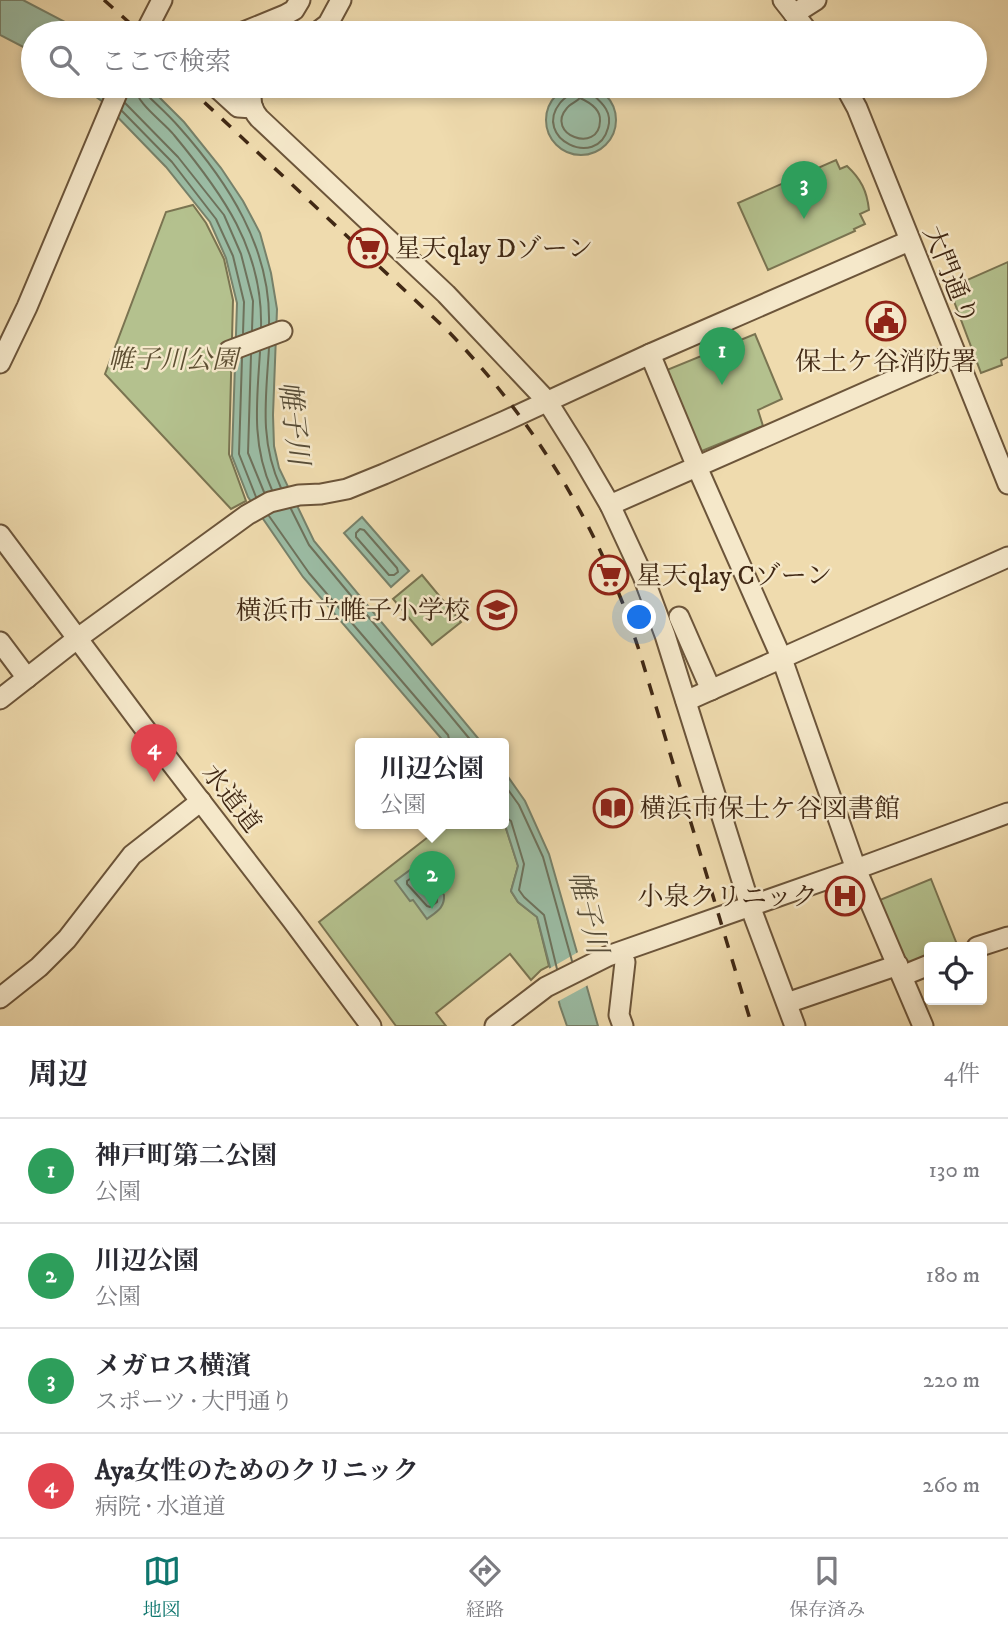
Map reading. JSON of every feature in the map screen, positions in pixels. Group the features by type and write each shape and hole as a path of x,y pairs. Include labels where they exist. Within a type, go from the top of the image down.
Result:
{"street":[{"path":"154,21 162,0"},
{"path":"270,21 294,10 300,0"},
{"path":"329,21 341,0"},
{"path":"800,21 789,7 816,0"},
{"path":"0,363 27,307 115,98"},
{"path":"228,98 238,107 253,108"},
{"path":"251,98 259,118 446,294 547,401 610,505 643,576 666,635 750,906 795,1026"},
{"name":"大門通り","path":"852,98 1008,484"},
{"path":"0,699 78,638 247,515 270,502 347,489 909,241"},
{"path":"229,351 282,331"},
{"path":"610,505 955,353"},
{"path":"650,354 782,659 856,869 923,1026"},
{"name":"水道道","path":"0,535 371,1026"},
{"path":"686,701 1008,557"},
{"path":"679,617 711,690"},
{"path":"0,642 27,678"},
{"path":"0,998 39,967 67,939 132,856 201,801"},
{"path":"495,1026 546,987 623,950 1008,813"},
{"path":"987,944 1008,937"},
{"path":"623,1026 619,1015 625,962"},
{"path":"787,1003 924,966"}],"green space":[{"path":"836,160 840,169 847,166 856,176 867,197 869,210 860,214 865,224 768,270 738,203"},
{"name":"帷子川公園","path":"193,205 206,223 224,259 233,300 229,454 246,501 231,509 105,374 166,212"},
{"path":"1008,262 1008,357 1001,360 1002,365 981,373 949,288"},
{"path":"755,334 782,399 758,410 763,426 697,453 662,372"},
{"path":"422,575 461,622 432,645 393,599"},
{"path":"438,829 506,829 518,866 511,891 518,902 537,917 549,966 531,980 510,954 436,1013 446,1026 396,1026 319,922"},
{"path":"931,879 956,942 924,942 924,964 904,972 875,902"}],"water":[{"path":"0,0 23,0 63,21 21,21 21,46 0,35"},
{"path":"98,98 160,98 184,122 221,168 243,201 260,233 277,309 273,415 274,446 279,468 314,541 478,738 441,738 303,577 248,497 232,456 237,303 226,258 210,222 166,167"},
{"path":"554,98 608,98 615,113 615,127 610,139 606,145 588,154 574,154 562,149 556,145 547,127 547,113"},
{"path":"362,517 409,571 391,587 344,533"},
{"path":"509,778 525,801 549,854 598,1026 567,1026 537,917 518,902 511,891 518,866 506,829 509,829"},
{"path":"421,862 444,895 437,912 427,919 395,881"}],"pier":[{"path":"580,951 590,984 555,1003 547,970"}],"railway":[{"path":"104,0 128,21"},
{"path":"200,98 448,331 501,391 548,456 569,491 605,562 639,650 752,1026"}],"place":[{"name":"メガロス横濱","path":"804,219"},
{"name":"星天qlay Dゾーン","path":"368,248"},
{"name":"保土ケ谷消防署","path":"886,321"},
{"name":"神戸町第二公園","path":"722,385"},
{"name":"星天qlay Cゾーン","path":"609,575"},
{"name":"横浜市立帷子小学校","path":"497,610"},
{"name":"Aya女性のためのクリニック","path":"154,782"},
{"name":"横浜市保土ケ谷図書館","path":"613,808"},
{"name":"小泉クリニック","path":"845,896"},
{"name":"川辺公園","path":"432,909"}],"water label":[{"name":"帷子川","path":"295,423"},
{"name":"帷子川","path":"589,912"}]}
